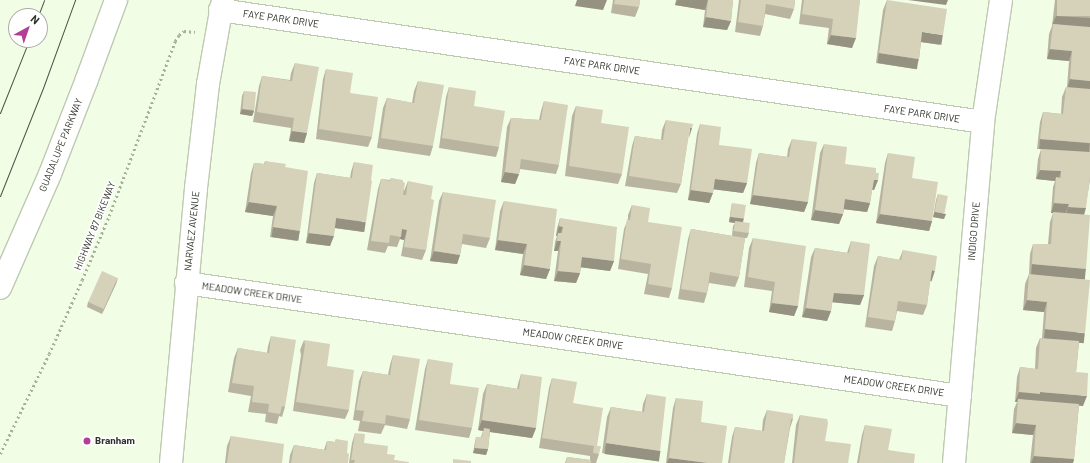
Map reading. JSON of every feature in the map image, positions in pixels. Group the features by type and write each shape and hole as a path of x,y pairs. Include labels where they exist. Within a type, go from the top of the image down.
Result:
{"main road":[{"name":"GUADALUPE PARKWAY","path":"0,288 50,174 88,79 116,0"},
{"name":"INDIGO DRIVE","path":"954,463 983,122 1000,0"},
{"name":"FAYE PARK DRIVE","path":"222,5 983,122"},
{"name":"NARVAEZ AVENUE","path":"171,463 186,283 208,84 222,5"},
{"name":"MEADOW CREEK DRIVE","path":"186,283 960,396"}],"path":[{"name":"HIGHWAY 87 BIKEWAY","path":"0,454 49,354 82,280 109,216 178,35 184,32 216,35"}],"building":[{"path":"615,0 640,0 639,7 614,4"},
{"path":"708,0 733,0 731,21 706,17"},
{"path":"741,0 795,0 794,9 766,4 763,26 738,22"},
{"path":"804,0 860,0 856,38 831,35 833,19 802,14"},
{"path":"887,0 947,9 943,35 922,32 919,59 879,53"},
{"path":"1057,0 1090,0 1090,16 1057,16"},
{"path":"1053,24 1090,27 1090,81 1070,79 1072,51 1050,49"},
{"path":"295,63 319,67 307,133 292,131 294,118 257,112 262,76 292,81"},
{"path":"326,69 353,73 350,93 378,97 372,137 319,129"},
{"path":"418,81 444,85 433,146 381,138 387,98 414,103"},
{"path":"449,87 476,91 474,106 505,111 499,147 442,138"},
{"path":"1066,87 1090,89 1090,143 1040,139 1043,112 1063,114"},
{"path":"244,91 256,92 254,110 242,109"},
{"path":"544,101 568,105 559,165 521,159 519,174 505,172 511,118 541,120"},
{"path":"576,106 603,110 601,123 629,127 622,174 569,166"},
{"path":"666,120 693,124 692,128 690,128 681,184 629,176 635,136 663,140"},
{"path":"700,124 721,127 719,145 752,149 747,183 715,179 713,193 691,190"},
{"path":"792,139 817,142 808,202 753,195 759,153 789,157"},
{"path":"824,144 847,147 845,164 876,168 876,173 879,173 878,180 874,180 870,203 845,199 843,214 815,210"},
{"path":"1041,149 1090,152 1090,177 1086,208 1068,207 1069,204 1054,203 1056,177 1061,178 1061,171 1040,170"},
{"path":"888,153 915,157 912,178 938,182 932,221 880,214"},
{"path":"265,161 286,164 285,167 308,171 300,231 273,227 277,206 249,202 254,163 265,164"},
{"path":"354,162 373,165 366,222 336,218 334,236 309,233 317,173 352,178"},
{"path":"391,178 403,180 405,183 403,195 406,195 408,181 433,186 431,199 434,200 426,250 404,247 407,230 402,229 401,237 390,235 389,243 371,241 381,179 390,181"},
{"path":"443,192 496,200 490,238 463,234 460,255 434,251"},
{"path":"938,194 948,196 944,214 935,212"},
{"path":"504,201 557,209 550,269 524,265 527,244 498,240"},
{"path":"732,203 746,205 744,219 730,217"},
{"path":"632,205 650,208 648,222 682,227 672,288 648,284 651,264 621,259 627,219 630,220"},
{"path":"1053,212 1090,215 1086,269 1032,264 1033,244 1051,244"},
{"path":"560,218 617,227 614,261 582,257 580,273 558,271 561,241 557,241 558,233 562,233 563,227 559,226"},
{"path":"735,221 750,223 748,233 734,231"},
{"path":"691,229 745,238 739,277 710,272 707,293 681,289"},
{"path":"753,238 806,246 798,306 772,303 775,282 748,277"},
{"path":"851,241 870,244 864,295 834,293 831,311 806,308 815,248 849,253"},
{"path":"903,250 937,256 935,271 932,270 927,305 898,301 895,321 868,317 878,256 901,260"},
{"path":"102,271 118,278 104,309 88,302"},
{"path":"1029,274 1090,280 1085,333 1045,329 1047,302 1027,300"},
{"path":"271,336 296,340 285,407 282,406 280,414 268,412 269,404 252,402 254,386 232,383 238,348 269,353"},
{"path":"1040,338 1079,341 1076,372 1088,373 1087,396 1040,392 1040,394 1019,392 1020,367 1038,369"},
{"path":"304,340 330,344 327,366 354,370 349,410 296,402 305,345"},
{"path":"393,355 420,359 410,419 386,415 385,424 362,421 364,411 356,410 363,371 390,375"},
{"path":"428,359 453,363 450,384 479,388 472,428 419,420"},
{"path":"521,374 542,377 536,428 482,420 487,384 519,389"},
{"path":"552,378 577,382 573,403 603,408 597,446 601,446 599,454 593,453 594,446 542,438"},
{"path":"647,394 666,397 660,451 606,443 611,407 644,412"},
{"path":"676,398 703,401 701,422 727,426 722,463 708,463 669,458"},
{"path":"1018,399 1079,404 1074,459 1034,456 1036,425 1016,423"},
{"path":"767,410 793,414 784,463 730,463 735,427 764,431"},
{"path":"800,415 827,419 828,423 825,441 851,444 848,463 794,463"},
{"path":"865,425 892,429 888,450 915,454 914,463 859,463"},
{"path":"484,428 490,429 488,449 475,448 476,437 482,437"},
{"path":"355,433 365,434 364,443 388,446 387,454 395,455 394,460 409,463 354,463 355,460 351,460"},
{"path":"231,436 284,444 282,463 227,463"},
{"path":"336,439 348,441 348,463 291,463 294,445 326,450 327,441 335,442"},
{"path":"567,457 591,460 591,463 566,463"},
{"path":"453,459 471,461 471,463 453,463"}],"tram line":[{"path":"41,8 44,0"},
{"path":"0,196 43,88 75,0"},
{"path":"0,113 26,48"}],"place":[{"name":"Branham","path":"87,441"}]}
